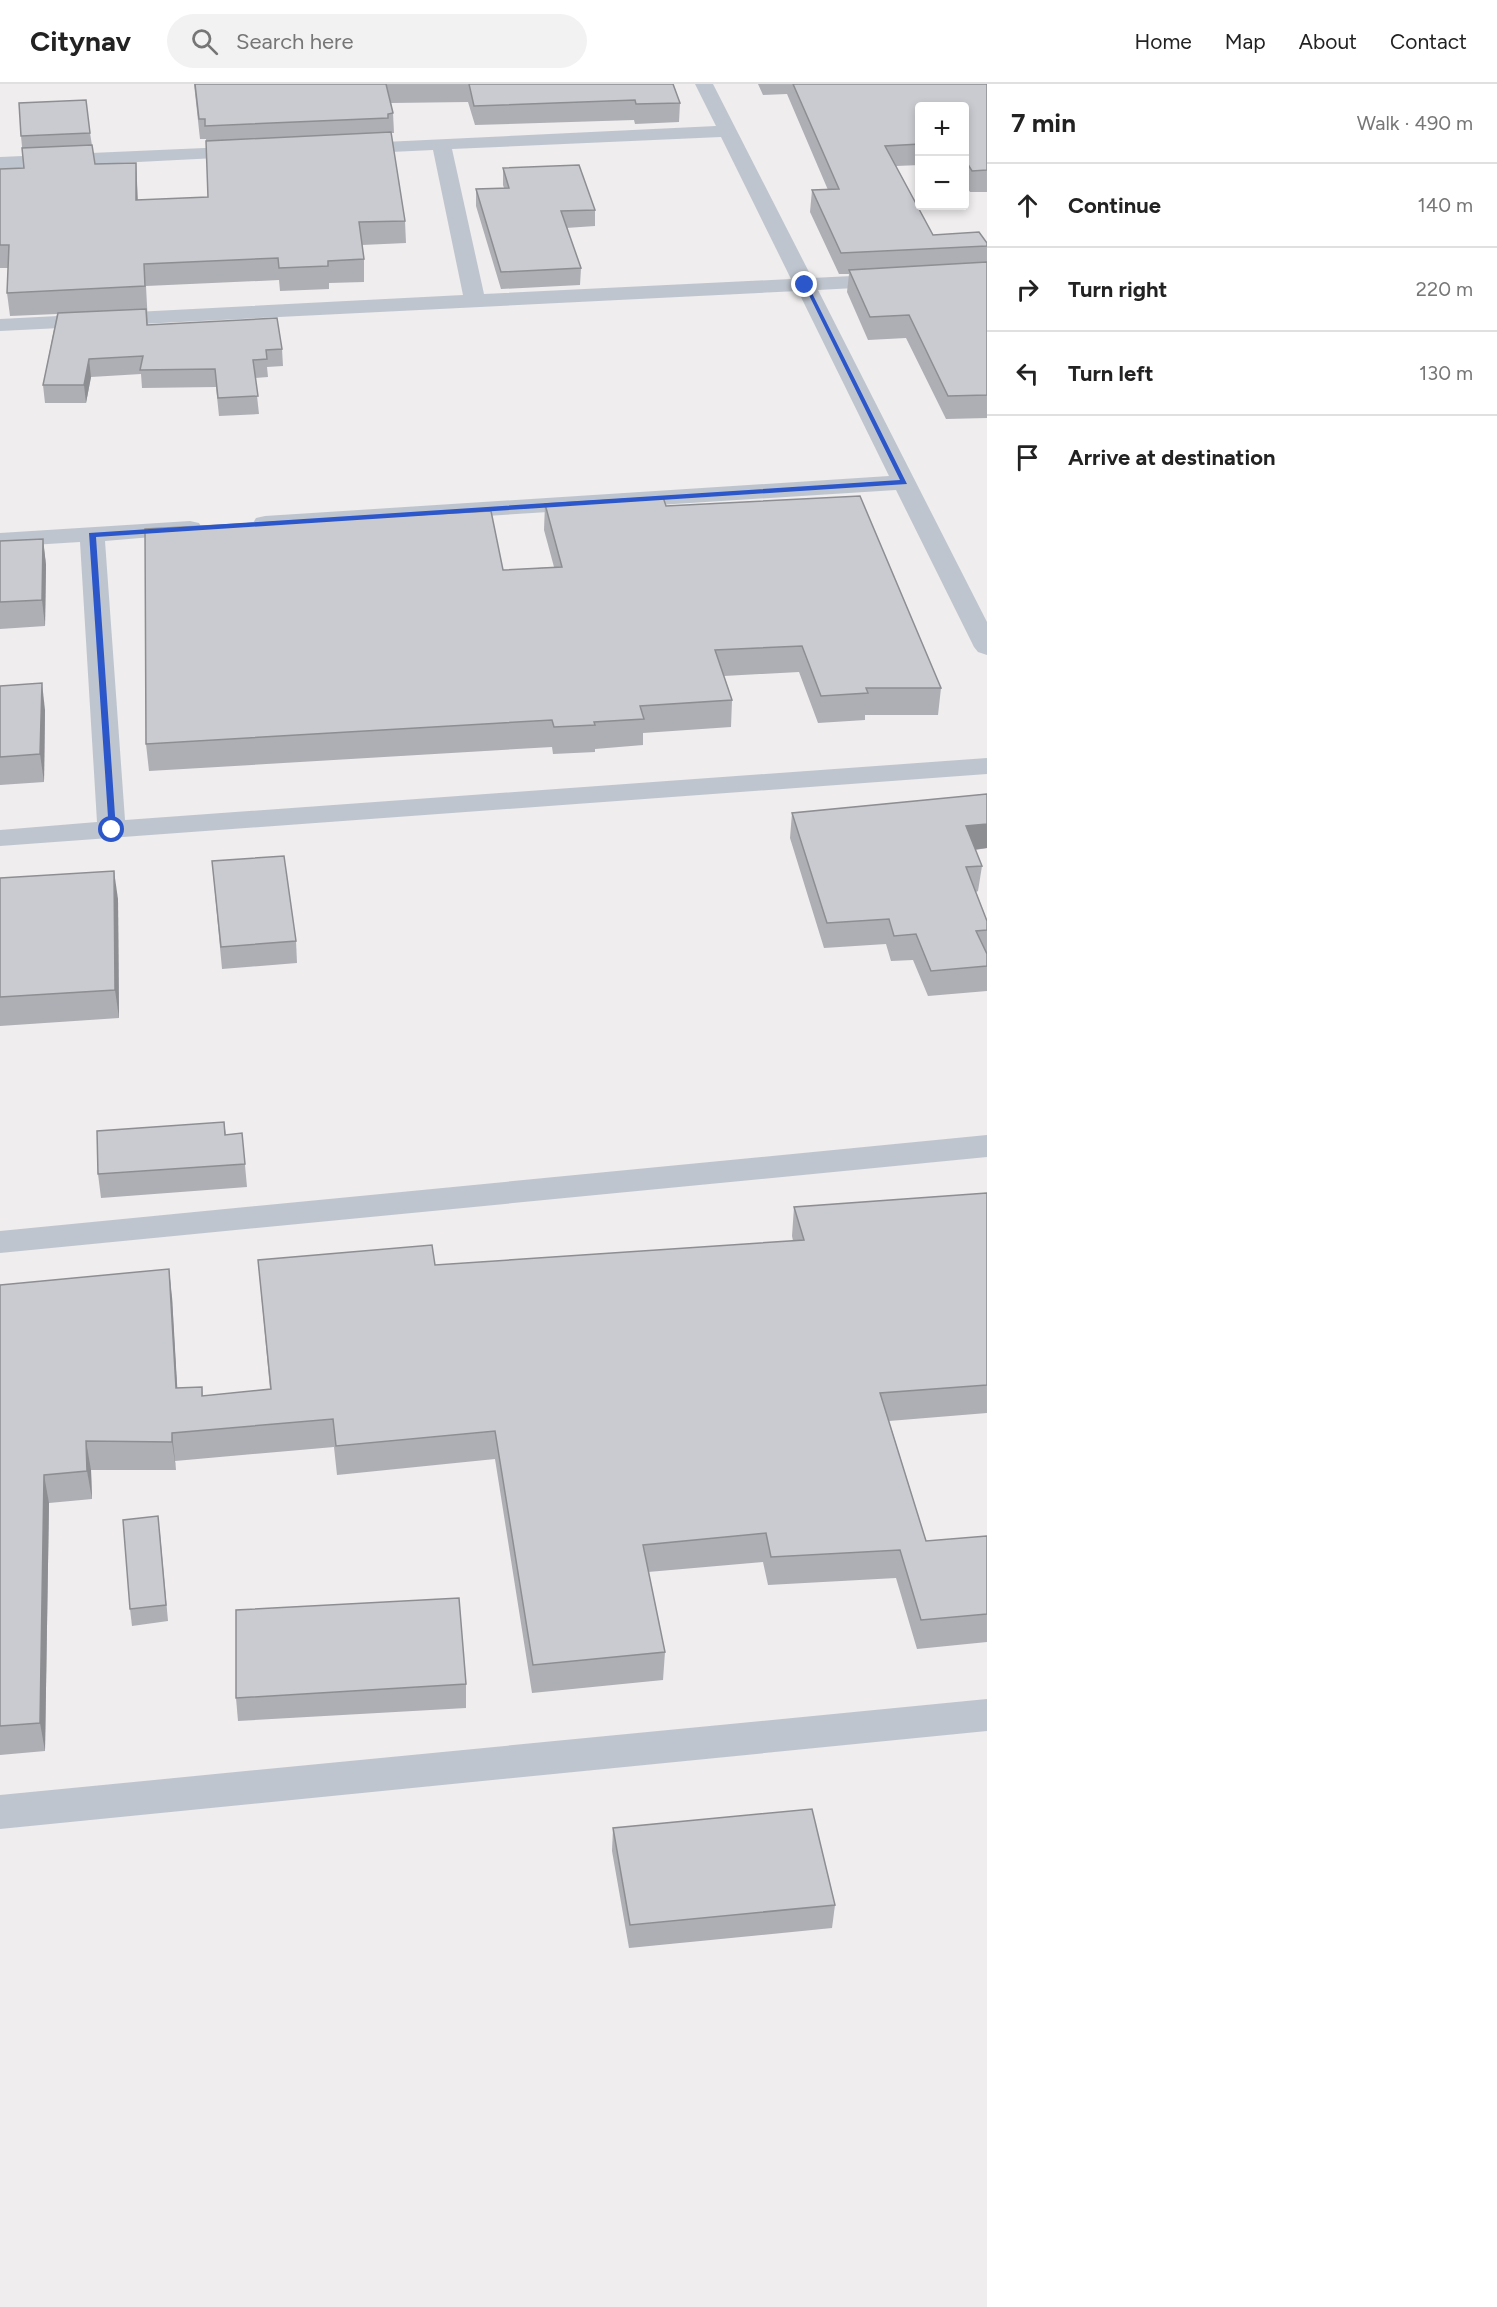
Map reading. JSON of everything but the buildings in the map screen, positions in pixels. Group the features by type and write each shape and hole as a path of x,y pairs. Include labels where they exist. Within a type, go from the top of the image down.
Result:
{"street":[{"path":"704,84 987,647"},
{"path":"325,149 728,131"},
{"path":"441,144 475,301"},
{"path":"0,163 267,151"},
{"path":"0,325 908,280"},
{"path":"247,525 904,482"},
{"path":"0,540 211,527"},
{"path":"92,535 112,830"},
{"path":"0,838 987,766"},
{"path":"0,1242 987,1146"},
{"path":"0,1812 987,1714"}],"route":[{"path":"112,830 92,535 904,482 805,285"}]}
